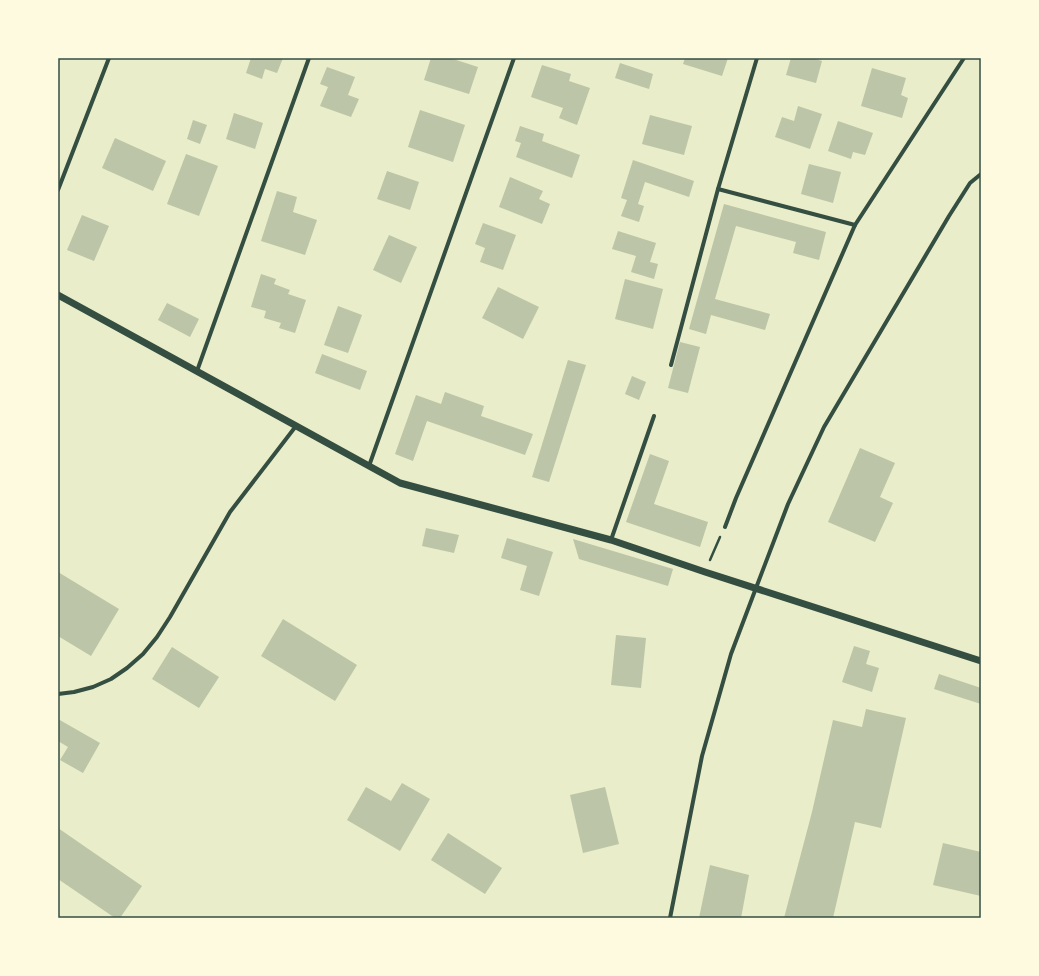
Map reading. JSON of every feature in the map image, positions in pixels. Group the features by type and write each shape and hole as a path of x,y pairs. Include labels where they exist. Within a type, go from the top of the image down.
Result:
{"street":[{"path":"58,190 109,58"},
{"path":"197,372 309,58"},
{"path":"369,466 514,58"},
{"path":"671,365 718,189 758,58"},
{"path":"725,527 736,498 854,225 964,58"},
{"path":"670,918 702,756 731,654 788,504 824,427 949,216 970,183 981,174"},
{"path":"718,189 854,225"},
{"path":"58,295 400,483 611,540 981,661"},
{"path":"611,540 654,416"},
{"path":"58,694 93,687 105,682 127,668 143,654 170,618 230,512 296,426"}],"path":[{"path":"705,572 725,527"}],"building":[{"path":"251,58 283,58 277,73 265,69 262,79 246,73"},
{"path":"431,58 450,58 478,67 469,94 424,80"},
{"path":"685,58 728,58 722,76 683,64"},
{"path":"791,58 812,58 822,61 816,83 786,75"},
{"path":"620,63 653,74 649,89 615,78"},
{"path":"542,65 571,74 569,81 590,88 577,125 559,118 563,108 531,97"},
{"path":"327,67 355,77 348,95 359,99 351,117 320,106 328,87 320,84"},
{"path":"872,68 906,78 901,95 908,98 902,118 861,106"},
{"path":"798,106 822,114 810,149 775,137 782,117 794,121"},
{"path":"420,110 465,125 453,162 408,147"},
{"path":"234,113 263,123 255,149 226,139"},
{"path":"650,115 692,126 684,155 642,144"},
{"path":"193,120 207,125 200,144 187,139"},
{"path":"838,121 873,133 865,155 853,152 851,159 828,151"},
{"path":"520,126 544,134 542,141 580,155 572,178 516,157 521,143 515,141"},
{"path":"115,138 166,161 153,191 102,168"},
{"path":"186,154 218,166 199,216 167,204"},
{"path":"633,160 694,181 689,197 645,182 638,204 644,206 639,222 621,216 627,200 621,198"},
{"path":"809,164 841,172 833,203 801,194"},
{"path":"387,171 419,182 410,210 377,199"},
{"path":"510,177 543,191 539,199 550,204 542,224 499,207"},
{"path":"277,191 297,197 293,212 317,220 305,255 261,241"},
{"path":"724,204 826,232 819,260 793,253 796,242 736,226 715,299 770,314 765,330 711,315 706,334 689,329"},
{"path":"82,215 109,226 94,261 67,250"},
{"path":"483,223 516,235 503,270 480,262 485,248 475,244"},
{"path":"618,231 656,243 650,262 658,264 654,279 631,272 636,256 612,249"},
{"path":"389,235 417,247 401,283 373,270"},
{"path":"261,274 276,279 274,284 290,290 288,294 306,300 295,333 279,328 281,323 264,318 266,311 251,307"},
{"path":"625,279 663,289 653,329 615,319"},
{"path":"498,287 539,307 523,339 482,318"},
{"path":"167,303 199,319 190,337 158,320"},
{"path":"338,306 362,315 348,353 324,345"},
{"path":"680,342 700,347 688,393 668,388"},
{"path":"322,354 367,371 360,390 315,373"},
{"path":"568,360 586,365 549,482 532,477"},
{"path":"632,376 646,382 639,400 625,394"},
{"path":"445,392 484,406 481,416 533,434 525,455 427,421 413,461 395,454 416,395 441,404"},
{"path":"860,448 895,463 880,497 893,503 875,542 828,522"},
{"path":"650,454 669,461 654,504 708,522 700,547 626,522"},
{"path":"426,528 459,535 454,553 422,546"},
{"path":"507,538 553,552 539,596 520,590 527,566 501,558"},
{"path":"573,539 673,569 668,586 579,559"},
{"path":"58,572 119,609 91,656 58,636"},
{"path":"283,619 357,665 335,701 261,656"},
{"path":"616,635 646,638 641,688 611,685"},
{"path":"854,646 870,651 866,664 879,668 872,692 842,682"},
{"path":"172,647 219,677 199,708 152,679"},
{"path":"939,674 981,688 981,704 934,689"},
{"path":"866,709 906,718 881,828 855,822 833,918 784,918 812,812 833,720 862,727"},
{"path":"58,719 100,743 83,773 60,760 68,747 58,741"},
{"path":"402,783 430,799 400,851 347,820 366,787 391,801"},
{"path":"605,787 619,844 583,853 570,795"},
{"path":"58,828 142,886 120,918 115,918 58,879"},
{"path":"448,833 502,868 485,894 431,860"},
{"path":"943,843 981,852 981,896 933,885"},
{"path":"710,865 749,875 741,918 699,918"}]}
